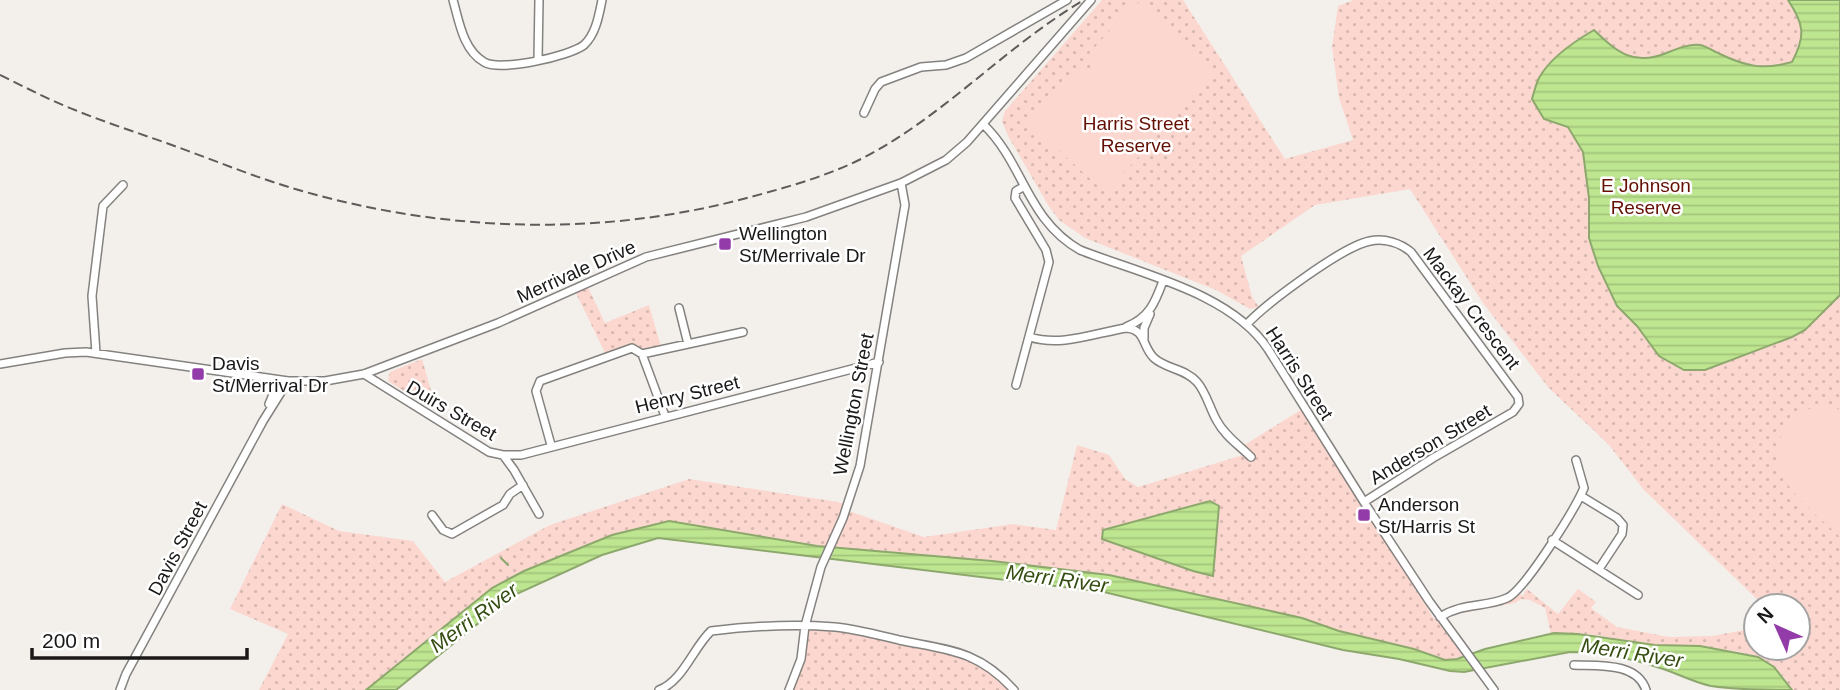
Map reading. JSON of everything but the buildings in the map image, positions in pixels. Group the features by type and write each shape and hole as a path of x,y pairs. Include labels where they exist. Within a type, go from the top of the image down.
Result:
{"street":[{"path":"453,0 466,41 480,59 492,66 521,65 584,44 592,35 602,0"},
{"path":"538,60 540,0"},
{"path":"864,113 881,82 921,67 946,65 966,58 1067,0"},
{"name":"Merrivale Drive","path":"0,364 65,353 96,353 275,380 325,381 364,374 498,323 646,257 806,217 901,183 946,160 984,125 1091,0"},
{"name":"Harris Street","path":"984,125 1004,150 1048,226 1070,244 1215,303 1247,324 1268,349 1440,617 1494,690"},
{"name":"Wellington Street","path":"789,690 801,659 805,626 821,567 843,518 860,466 905,205 901,183"},
{"path":"96,353 92,296 103,206 123,184"},
{"path":"1016,385 1049,259 1015,198 1016,191 1023,187"},
{"name":"Mackay Crescent","path":"1247,324 1271,302 1361,244 1379,240 1405,247 1518,397 1519,404 1513,412"},
{"path":"1144,340 1145,324 1163,281"},
{"path":"1030,337 1060,340 1119,329 1142,319 1155,304"},
{"path":"679,308 688,344"},
{"path":"1119,329 1135,330 1156,360 1198,382 1222,429 1251,457"},
{"path":"642,354 743,332"},
{"path":"551,445 536,391 540,381 632,348 642,354 665,416"},
{"name":"Henry Street","path":"503,455 521,455 551,445 879,362"},
{"name":"Duirs Street","path":"364,374 489,452 503,455 540,514"},
{"name":"Davis Street","path":"263,421 275,390 275,380"},
{"name":"Davis Street","path":"120,690 126,674 263,421 288,381"},
{"name":"Anderson Street","path":"1364,502 1513,412"},
{"path":"1440,617 1459,607 1504,600 1521,588 1581,496 1584,488 1576,460"},
{"path":"432,515 443,530 452,534 503,505 510,494 523,485"},
{"path":"1581,496 1623,525 1622,534 1599,569"},
{"path":"1552,540 1638,595"},
{"path":"659,690 676,678 701,640 711,631 805,626 838,628 944,647 985,664 1003,677 1014,690"},
{"path":"1574,665 1616,668 1632,673 1641,679 1646,690"}],"green space":[{"path":"1102,0 1183,0 1285,159 1353,140 1339,98 1332,47 1338,6 1354,0 1840,0 1840,690 1792,690 1782,675 1767,662 1812,662 1812,592 1750,592 1644,490 1609,445 1548,387 1483,303 1410,189 1315,205 1241,256 1252,297 1259,307 1250,309 1216,290 1085,238 1059,220 1008,136 1002,121 1005,111"},
{"name":"Harris Street Reserve","path":"1136,1 1214,72 1164,127 1154,119 1147,128 1156,137 1106,193 1028,123 1079,67 1088,75 1096,67 1086,57"},
{"path":"586,283 605,323 649,305 662,350 642,354 631,348 607,357 574,289"},
{"path":"422,359 434,401 433,409 388,381 390,372"},
{"path":"1828,404 1840,410 1840,537 1792,490 1778,462 1778,447 1788,425 1803,412"},
{"path":"1304,408 1434,619 1516,592 1523,596 1527,589 1558,614 1578,589 1596,602 1591,608 1617,627 1669,637 1712,636 1742,631 1742,652 1652,644 1588,634 1551,634 1545,608 1530,600 1521,599 1515,603 1441,617 1469,655 1445,660 1302,618 1109,575 992,561 817,546 669,521 612,535 524,571 492,588 366,690 259,690 288,634 230,609 282,504 339,531 413,541 445,582 550,525 689,479 838,502 847,505 846,510 924,537 1013,524 1056,530 1077,445 1109,455 1125,479 1138,487 1243,455 1241,447"},
{"path":"805,626 838,627 964,654 1014,690 789,690 801,659"}],"water":[{"path":"1788,0 1840,0 1840,295 1805,330 1792,337 1705,370 1684,370 1659,356 1637,326 1617,306 1598,266 1589,238 1589,198 1583,152 1568,127 1544,119 1532,99 1539,78 1556,57 1594,30 1619,51 1636,58 1657,56 1700,45 1739,62 1756,66 1792,62 1800,45 1801,30"},
{"path":"1210,501 1219,506 1213,576 1102,539 1103,530"},
{"name":"Merri River","path":"669,521 817,546 992,561 1109,575 1302,618 1445,660 1554,633 1655,645 1700,646 1742,654 1742,662 1766,662 1774,667 1792,690 1711,686 1638,661 1582,652 1464,672 1450,671 1343,650 1104,592 658,538 602,555 512,596 396,690 366,690 492,588 524,571 612,535"}],"waterway":[{"path":"501,558 508,565"}],"railway":[{"path":"0,75 88,115 313,194 419,216 528,225 582,224 690,211 789,186 850,164 922,121 1028,38 1084,0"}],"place":[{"name":"Wellington St/Merrivale Dr","path":"725,244"},
{"name":"Davis St/Merrival Dr","path":"198,374"},
{"name":"Anderson St/Harris St","path":"1364,515"}],"park label":[{"name":"E Johnson Reserve","path":"1646,196"}]}
